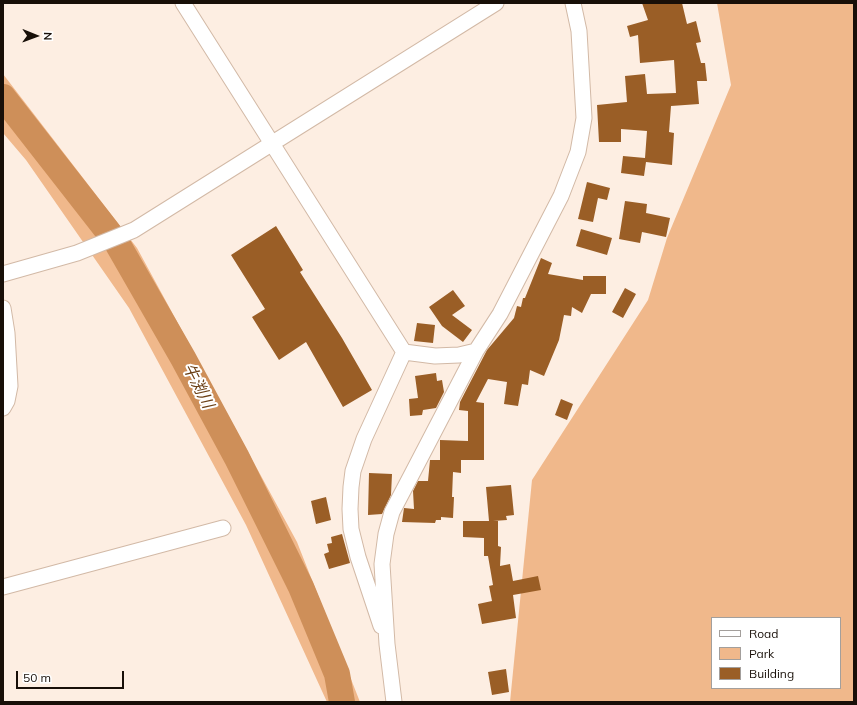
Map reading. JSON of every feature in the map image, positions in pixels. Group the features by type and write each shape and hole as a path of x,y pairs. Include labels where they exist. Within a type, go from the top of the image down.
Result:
{"street":[{"path":"183,3 404,352"},
{"path":"3,274 84,250 134,230 496,3"},
{"path":"394,702 387,644 382,564 386,534 392,512 476,351 500,314 557,203 578,152 584,118 579,32 573,3"},
{"path":"3,308 7,333 10,386 7,401 3,408"},
{"path":"404,352 434,356 459,355 476,351"},
{"path":"387,644 358,557 351,529 350,509 353,471 364,439 404,352"},
{"path":"3,587 223,528"}],"green space":[{"path":"717,3 854,3 854,702 510,702 532,480 648,300 667,238 731,85"},
{"path":"3,74 137,248 297,542 360,702 327,702 246,525 129,308 26,160 3,133"}],"building":[{"path":"642,3 682,3 687,24 696,21 701,42 696,43 701,63 705,63 707,81 697,81 699,104 671,106 669,132 674,133 672,165 646,162 644,176 621,173 623,156 645,158 647,131 621,129 621,142 599,142 597,105 627,102 625,76 645,74 647,94 676,93 674,60 640,63 638,35 630,37 627,26 648,20"},
{"path":"587,182 610,188 607,200 598,198 593,222 578,219"},
{"path":"625,201 647,204 646,213 670,218 666,237 642,232 640,243 619,239"},
{"path":"276,226 303,270 300,272 342,338 372,390 343,407 306,342 279,360 252,317 265,309 231,255"},
{"path":"581,229 612,238 607,255 576,246"},
{"path":"541,258 552,263 548,274 583,280 583,276 606,276 606,294 591,294 582,313 572,307 571,316 564,315 559,340 544,376 530,370 528,385 522,384 518,406 504,404 507,382 488,379 476,402 484,403 484,460 461,460 461,473 453,472 453,518 441,517 441,520 436,520 435,523 402,522 404,508 414,509 413,491 418,481 428,481 430,460 440,460 440,440 468,441 468,411 459,410 460,402 487,350 514,318 517,306 521,307 523,298 525,298"},
{"path":"625,288 636,294 623,318 612,312"},
{"path":"453,290 465,306 452,315 472,330 463,342 442,326 429,307"},
{"path":"417,323 435,325 433,343 414,341"},
{"path":"436,373 437,381 442,380 444,392 436,408 423,410 422,415 410,416 409,399 418,398 415,376"},
{"path":"561,399 573,404 567,420 555,415"},
{"path":"369,473 392,474 391,495 382,514 368,515"},
{"path":"511,485 514,515 506,516 507,520 493,521 498,521 498,546 501,547 500,566 510,564 513,581 538,576 541,590 513,595 516,618 482,624 478,604 492,601 489,586 493,585 488,556 484,556 484,538 463,537 463,521 489,521 486,487"},
{"path":"326,497 331,520 316,524 311,501"},
{"path":"342,534 350,563 329,569 324,554 329,552 327,544 332,543 331,537"},
{"path":"506,669 509,692 492,695 488,672"}],"waterway":[{"name":"牛渕川","path":"3,97 117,243 183,358 237,458 301,587 337,674 342,702"}]}
